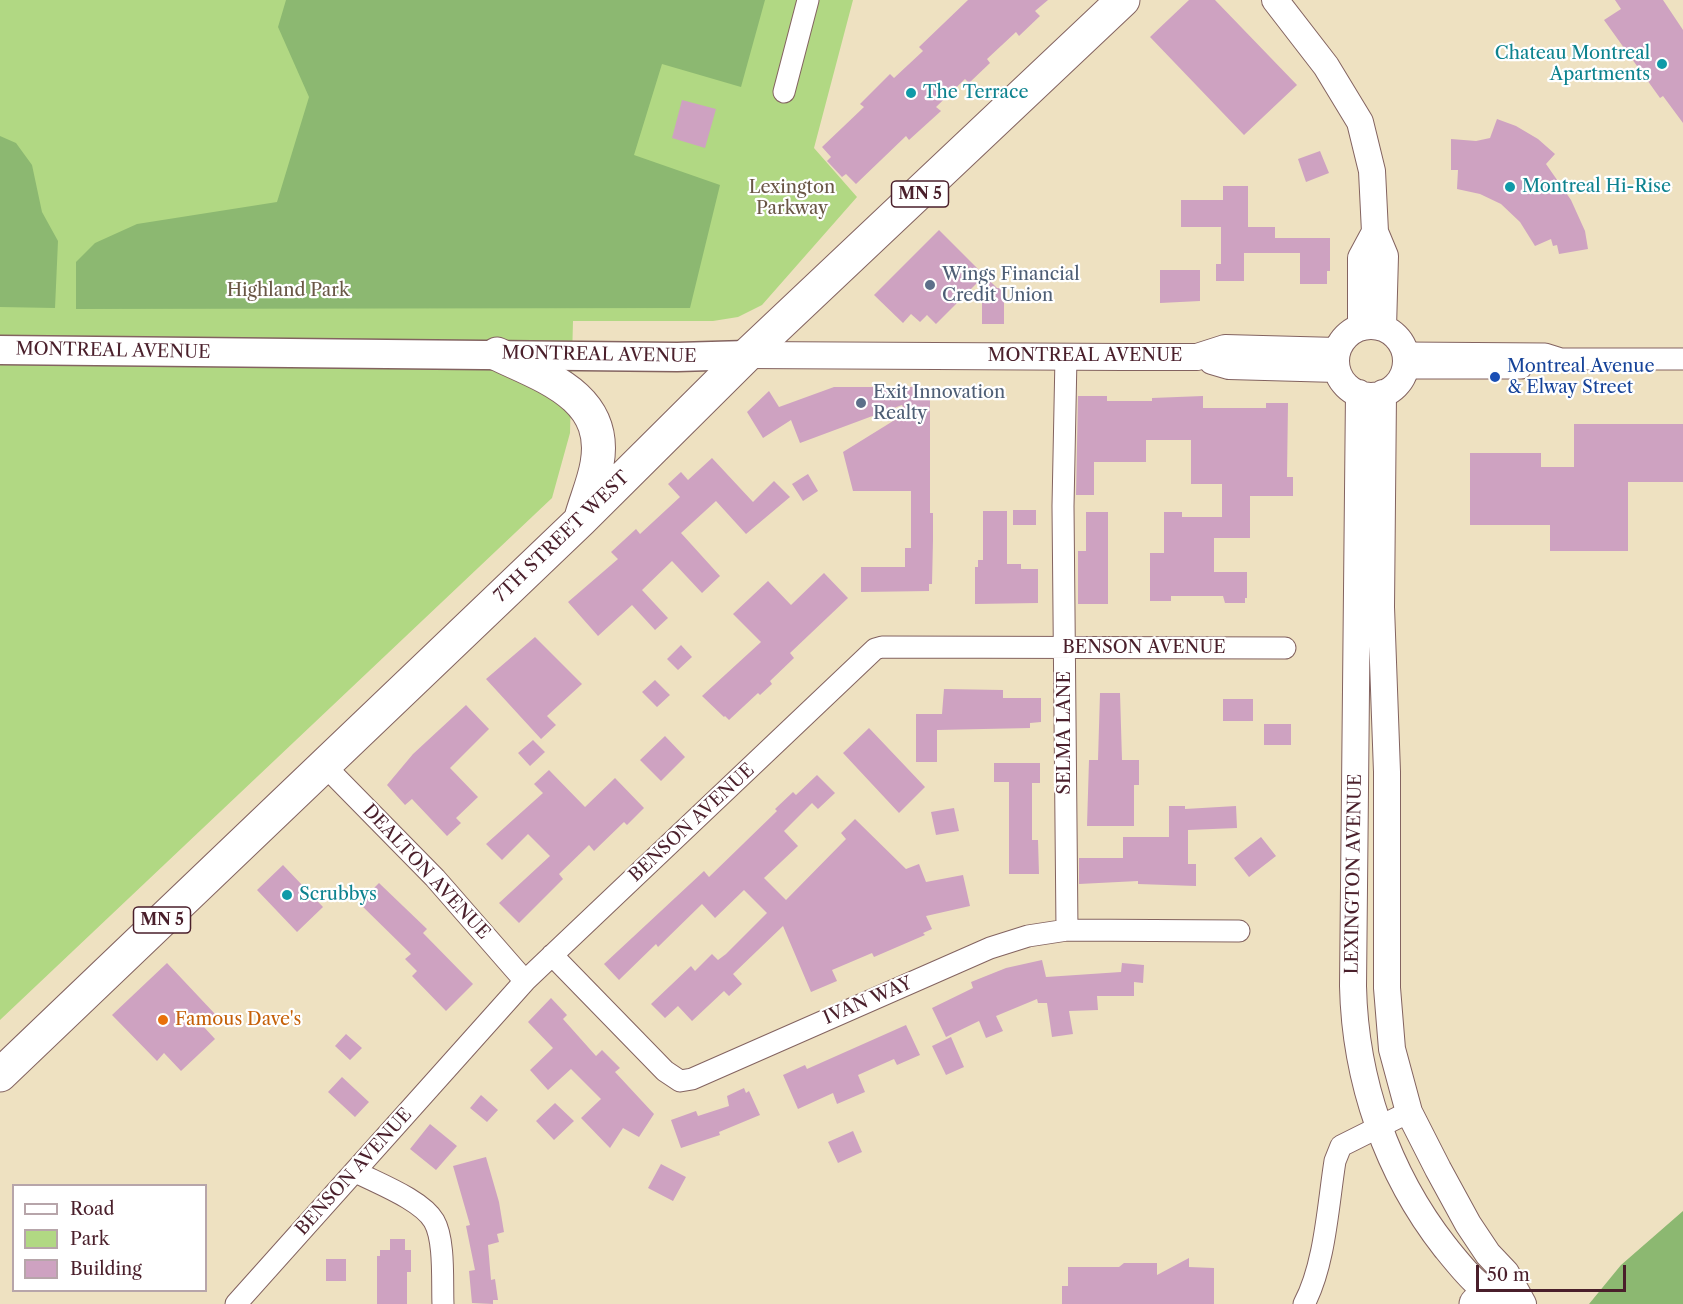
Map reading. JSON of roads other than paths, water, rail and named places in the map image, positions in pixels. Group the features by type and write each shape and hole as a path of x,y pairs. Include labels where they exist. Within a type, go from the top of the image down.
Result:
{"main road":[{"name":"7TH STREET WEST","path":"0,1075 581,520 747,355 1124,0"},
{"name":"MONTREAL AVENUE","path":"0,350 747,355"},
{"path":"497,354 548,377 582,401 590,413 597,437 597,463 581,520"}],"street":[{"path":"784,92 808,0"},
{"path":"1275,0 1286,10 1326,66 1360,122 1372,171 1375,232 1361,258 1372,328"},
{"path":"1372,328 1393,334 1405,361 1397,384 1371,393 1345,384 1337,360 1343,340 1372,328"},
{"name":"MONTREAL AVENUE","path":"747,355 1197,357 1229,366 1337,360"},
{"name":"SELMA LANE","path":"1066,357 1063,506 1067,930"},
{"path":"1405,361 1546,368 1561,359 1683,359"},
{"name":"LEXINGTON AVENUE","path":"1371,393 1387,772 1387,988 1392,1049 1409,1112 1468,1224 1488,1254 1506,1274 1523,1304"},
{"name":"LEXINGTON AVENUE","path":"1371,393 1354,1023 1360,1062 1378,1125 1418,1211 1467,1274 1491,1300"},
{"name":"BENSON AVENUE","path":"236,1304 525,981 875,649 882,647 1285,648"},
{"name":"DEALTON AVENUE","path":"324,765 435,878 525,981"},
{"name":"IVAN WAY","path":"552,955 665,1071 680,1081 692,1079 990,948 1028,936 1067,930 1239,931"},
{"path":"1304,1304 1310,1293 1318,1262 1335,1161 1341,1146 1378,1125 1409,1112"},
{"path":"356,1172 411,1201 434,1221 440,1237 444,1304"}],"place":[{"name":"Chateau Montreal Apartments","path":"1662,64"},
{"name":"The Terrace","path":"911,93"},
{"name":"Montreal Hi-Rise","path":"1510,187"},
{"name":"Wings Financial Credit Union","path":"930,285"},
{"name":"Montreal Avenue & Elway Street","path":"1495,377"},
{"name":"Exit Innovation Realty","path":"861,403"},
{"name":"Scrubbys","path":"287,895"},
{"name":"Famous Dave's","path":"163,1020"}],"park label":[{"name":"Lexington Parkway","path":"792,198"},
{"name":"Highland Park","path":"288,291"}]}
